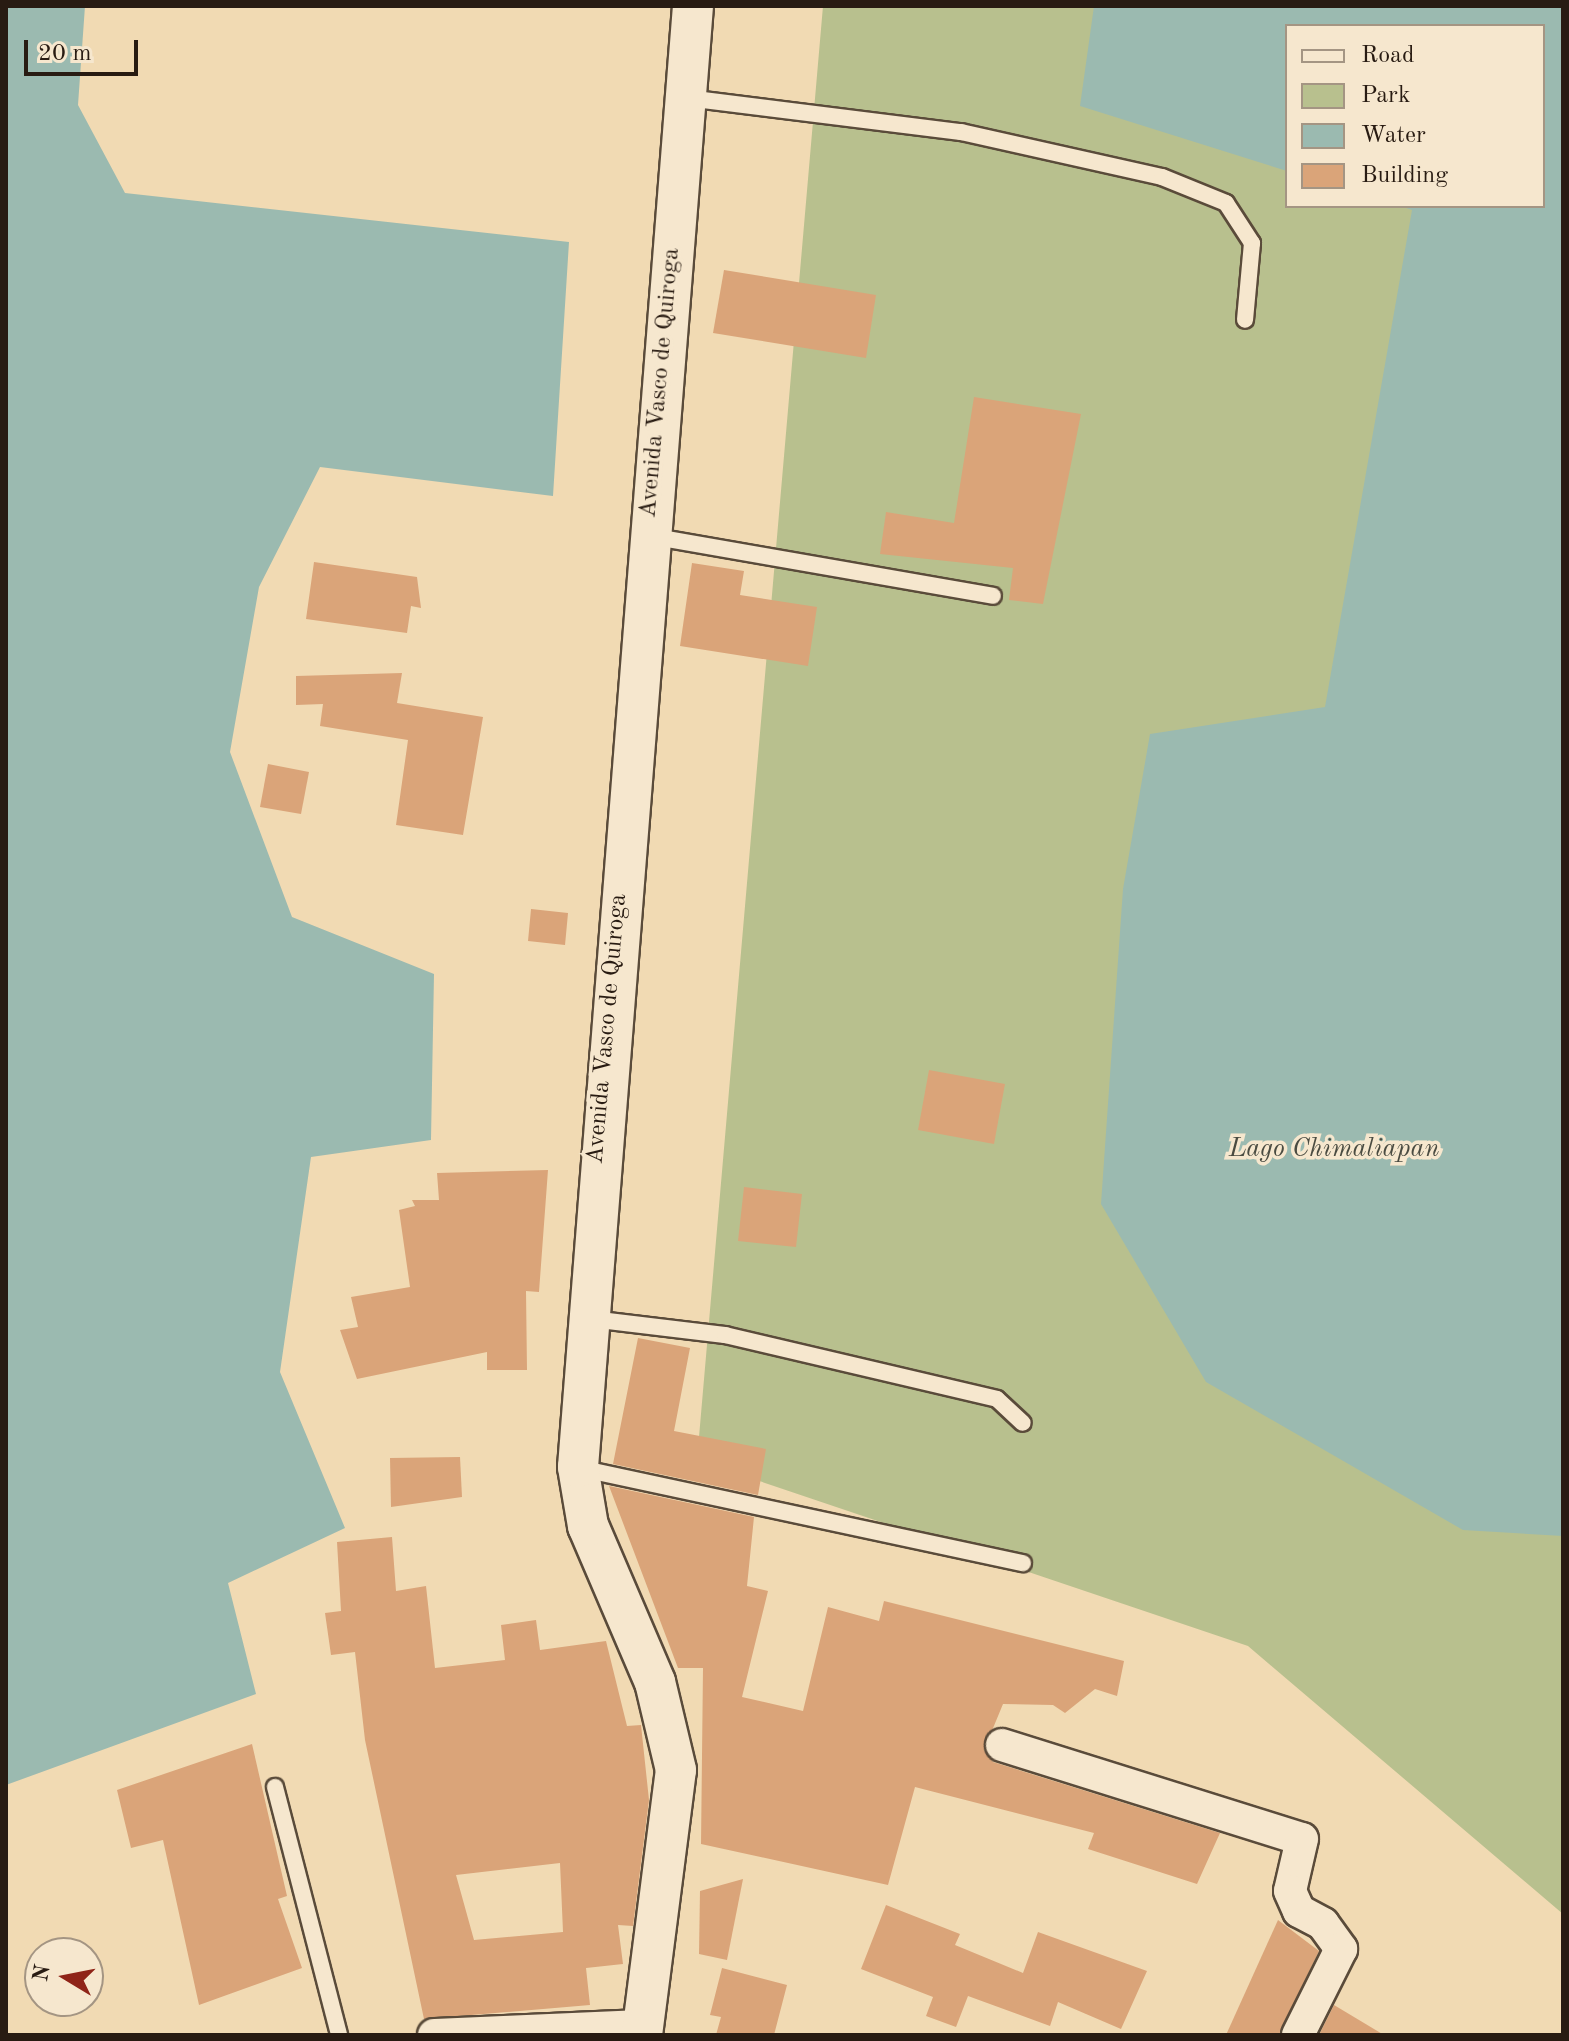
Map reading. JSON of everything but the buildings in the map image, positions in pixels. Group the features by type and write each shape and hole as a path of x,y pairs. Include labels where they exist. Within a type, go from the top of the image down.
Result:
{"street":[{"name":"Avenida Vasco de Quiroga","path":"642,2031 676,1770 655,1682 588,1526 578,1467 585,1318 693,6"},
{"path":"1002,1745 1302,1839 1290,1891 1299,1911 1323,1924 1341,1949 1298,2035"},
{"path":"434,2035 642,2031"}],"lane":[{"path":"685,98 961,132 1162,177 1226,203 1252,243 1245,320"},
{"path":"648,535 993,596"},
{"path":"585,1318 725,1335 997,1399 1023,1423"},
{"path":"578,1467 1023,1563"},
{"path":"275,1787 339,2035"}],"green space":[{"path":"823,6 1563,6 1563,1914 1248,1646 697,1460"}],"water":[{"path":"6,6 85,6 78,105 125,193 569,242 553,496 320,467 259,587 230,752 292,917 434,974 431,1140 311,1157 280,1372 345,1528 228,1583 256,1694 6,1785"},
{"name":"Lago Chimaliapan","path":"1094,6 1563,6 1563,1536 1463,1530 1206,1382 1101,1204 1123,889 1150,734 1325,707 1412,210 1406,208 1545,208 1545,24 1285,24 1285,170 1080,106"}]}
